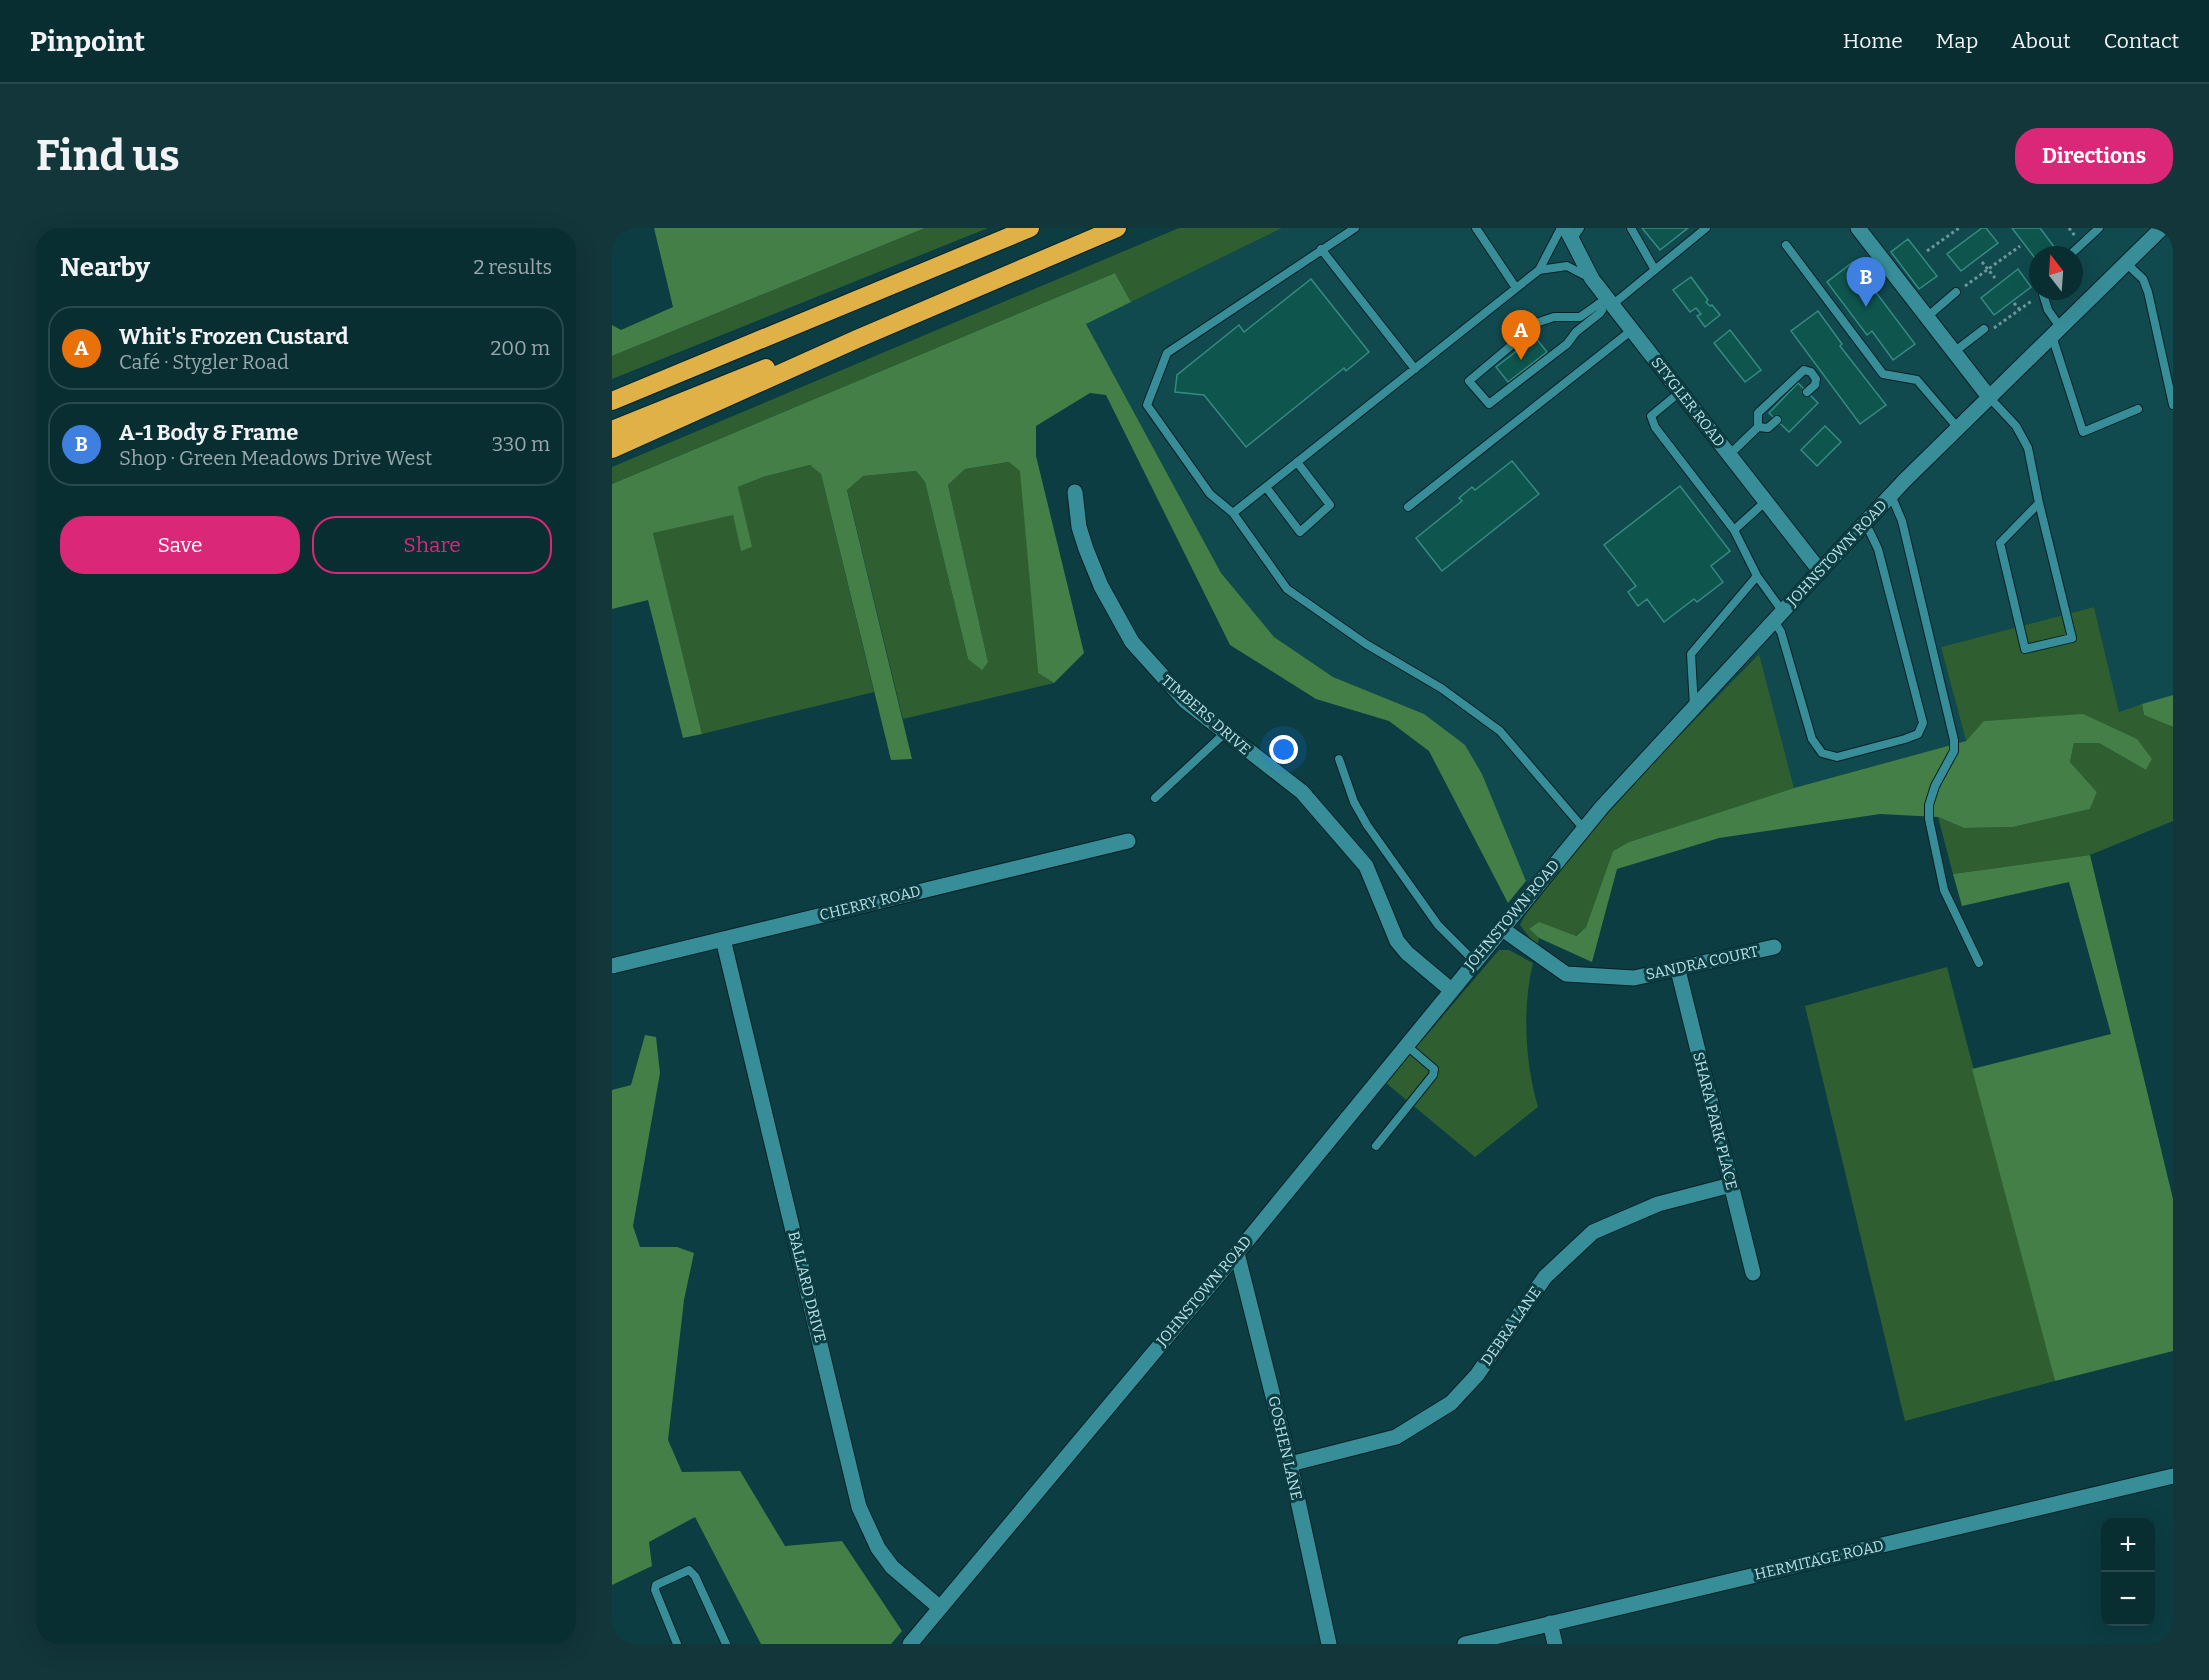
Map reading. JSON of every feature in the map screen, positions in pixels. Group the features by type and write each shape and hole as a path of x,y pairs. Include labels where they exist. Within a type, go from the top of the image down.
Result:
{"highway":[{"path":"612,401 1030,228"},
{"path":"612,449 857,339 1117,228"},
{"path":"612,429 757,371 857,339"}],"street":[{"name":"JOHNSTOWN ROAD","path":"910,1644 1237,1253 1584,829 1865,522 2162,228"},
{"path":"1864,230 1989,398"},
{"name":"STYGLER ROAD","path":"1568,235 1606,302 1632,330 1820,571"},
{"name":"TIMBERS DRIVE","path":"1075,492 1079,527 1086,549 1101,586 1132,642 1185,701 1302,792 1366,866 1397,941 1407,953 1451,990"},
{"name":"CHERRY ROAD","path":"612,966 1128,841"},
{"name":"SANDRA COURT","path":"1501,928 1566,974 1634,978 1774,947"},
{"name":"BALLARD DRIVE","path":"723,939 859,1507 878,1548 892,1567 939,1607"},
{"name":"SHARA PARK PLACE","path":"1678,970 1753,1273"},
{"name":"DEBRA LANE","path":"1290,1464 1396,1437 1451,1403 1477,1375 1545,1277 1593,1232 1658,1204 1731,1185"},
{"name":"GOSHEN LANE","path":"1237,1253 1290,1464 1329,1644"},
{"name":"HERMITAGE ROAD","path":"1465,1644 2173,1476"},
{"path":"1550,1623 1555,1644"}],"lane":[{"path":"1354,228 1167,353 1147,405 1210,494 1233,513 1287,589 1366,644 1441,688 1500,731 1584,829"},
{"path":"1476,228 1516,288"},
{"path":"1233,513 1539,270 1560,228"},
{"path":"1568,235 1580,228"},
{"path":"1631,228 1655,270"},
{"path":"1606,302 1600,313 1576,332 1567,344 1489,404 1469,381 1539,321 1554,317 1580,317 1655,270 1706,228"},
{"path":"2080,246 2099,228"},
{"path":"1786,244 1883,374 1917,380 1958,428"},
{"path":"1321,249 1415,369"},
{"path":"2126,263 2143,279 2148,292 2173,405"},
{"path":"1539,270 1567,266 1592,279"},
{"path":"1927,317 1956,292"},
{"path":"2046,300 2083,432 2138,409"},
{"path":"1954,352 1984,329"},
{"path":"1408,507 1632,330"},
{"path":"1729,455 1758,427 1758,413 1804,370 1811,372 1816,379 1815,385 1807,392"},
{"path":"1680,392 1651,416 1655,428 1734,530 1778,616 1812,739 1822,753 1837,757 1918,734 1923,723 1878,549 1865,522"},
{"path":"1989,398 2016,426 2028,448 2072,638 2025,649 2000,543 2039,503"},
{"path":"1758,427 1768,428 1777,420"},
{"path":"1266,487 1300,532 1330,505 1297,462"},
{"path":"1891,495 1902,521 1954,740 1954,751 1935,786 1929,805 1929,819 1944,890 1979,963"},
{"path":"1734,530 1766,501"},
{"path":"1694,708 1691,654 1757,576"},
{"path":"1155,798 1225,733"},
{"path":"1339,759 1354,802 1367,825 1438,925 1474,961"},
{"path":"1376,1146 1433,1075 1434,1069 1430,1063 1406,1045"},
{"path":"676,1644 655,1590 656,1585 689,1570 695,1576 726,1644"}],"path":[{"path":"1927,251 1957,229"},
{"path":"1956,292 2020,246"},
{"path":"1982,262 1995,278"},
{"path":"1984,329 1992,330 2033,300"},
{"path":"2014,303 2020,310"}],"shaded area":[{"path":"1282,228 2173,228 2173,695 2119,712 2094,607 1941,647 1966,741 1794,788 1758,654 1643,773 1589,833 1540,897 1526,881 1482,774 1424,714 1333,677 1273,637 1221,573 1086,324"}],"green space":[{"path":"654,228 925,228 612,356 612,325 621,330 673,307"},
{"path":"925,228 988,228 612,379 612,356"},
{"path":"1179,228 1282,228 1131,302 1115,273 612,484 612,467"},
{"path":"1115,273 1131,302 1086,324 1221,573 1274,637 1333,677 1424,714 1465,745 1482,774 1526,881 1508,903 1429,751 1389,721 1316,699 1230,645 1106,395 1090,393 1036,426 1036,456 1084,653 1054,683 1038,673 1020,471 1009,462 965,469 948,485 988,662 982,670 968,659 925,482 916,471 863,476 847,490 912,759 891,760 821,474 810,465 763,477 738,487 752,547 741,551 733,515 653,533 702,734 683,738 648,600 612,609 612,484"},
{"path":"1010,462 1021,472 1038,673 1054,683 903,719 847,489 863,476 916,471 925,482 968,659 988,662 948,485 965,469"},
{"path":"811,465 821,474 874,692 702,734 653,533 733,514 741,550 751,547 738,487 763,477"},
{"path":"2094,607 2119,712 2142,704 2144,715 2173,727 2173,821 2090,855 1953,874 1938,817 1964,828 2012,827 2090,809 2097,792 2070,762 2074,743 2099,743 2146,770 2152,759 2033,718 1985,721 1966,741 1941,647"},
{"path":"1759,654 1794,788 1629,842 1613,851 1586,927 1575,936 1529,929 1539,938 1537,947 1520,925 1524,917 1589,833 1643,773"},
{"path":"2173,695 2173,727 2144,715 2142,704"},
{"path":"2083,714 2137,739 2152,759 2146,770 2099,743 2074,743 2070,762 2097,792 2090,809 2013,827 1964,828 1938,817 1880,814 1719,838 1617,869 1592,962 1539,938 1529,929 1539,922 1576,936 1586,927 1613,851 1629,842 1794,788 1966,741 1984,721"},
{"path":"2090,855 2173,1199 2173,1351 2055,1381 1972,1069 2111,1034 2069,882 1962,906 1953,874"},
{"path":"1499,950 1509,950 1533,963 1527,998 1526,1035 1530,1072 1538,1107 1475,1157 1386,1083"},
{"path":"1947,967 2055,1381 1905,1421 1805,1006"},
{"path":"645,1035 656,1037 660,1073 633,1226 640,1247 677,1247 694,1253 684,1300 668,1440 682,1472 740,1471 785,1546 842,1541 902,1631 891,1644 761,1644 695,1517 649,1542 652,1566 612,1585 612,1090 631,1085"}],"building":[{"path":"1642,228 1688,228 1660,250"},
{"path":"1982,228 1986,228 1998,243 1961,271 1947,254"},
{"path":"2012,228 2040,228 2054,246 2029,246 2029,250"},
{"path":"1908,239 1937,276 1919,289 1891,252"},
{"path":"1853,262 1915,344 1893,360 1872,331 1867,335 1827,282"},
{"path":"2018,269 2029,284 2029,289 1994,315 1981,298"},
{"path":"1691,277 1708,300 1706,302 1712,305 1720,315 1705,327 1697,316 1701,314 1696,308 1690,312 1673,290"},
{"path":"1311,279 1369,352 1346,371 1344,368 1246,447 1204,395 1175,392 1177,375 1239,325 1244,332"},
{"path":"1818,311 1842,344 1840,346 1886,405 1860,424 1791,331"},
{"path":"1730,330 1761,370 1745,382 1714,343"},
{"path":"1535,337 1547,352 1508,382 1496,367"},
{"path":"1798,383 1818,403 1789,432 1769,413"},
{"path":"1825,426 1841,442 1817,466 1801,450"},
{"path":"1512,461 1539,494 1442,571 1416,538 1462,501 1459,498 1472,487 1475,490"},
{"path":"1680,486 1730,551 1711,566 1723,582 1697,602 1694,599 1664,622 1647,599 1638,606 1628,592 1636,586 1604,545"}],"place":[{"name":"A-1 Body & Frame","path":"1866,307"},
{"name":"Whit's Frozen Custard","path":"1521,360"}]}
